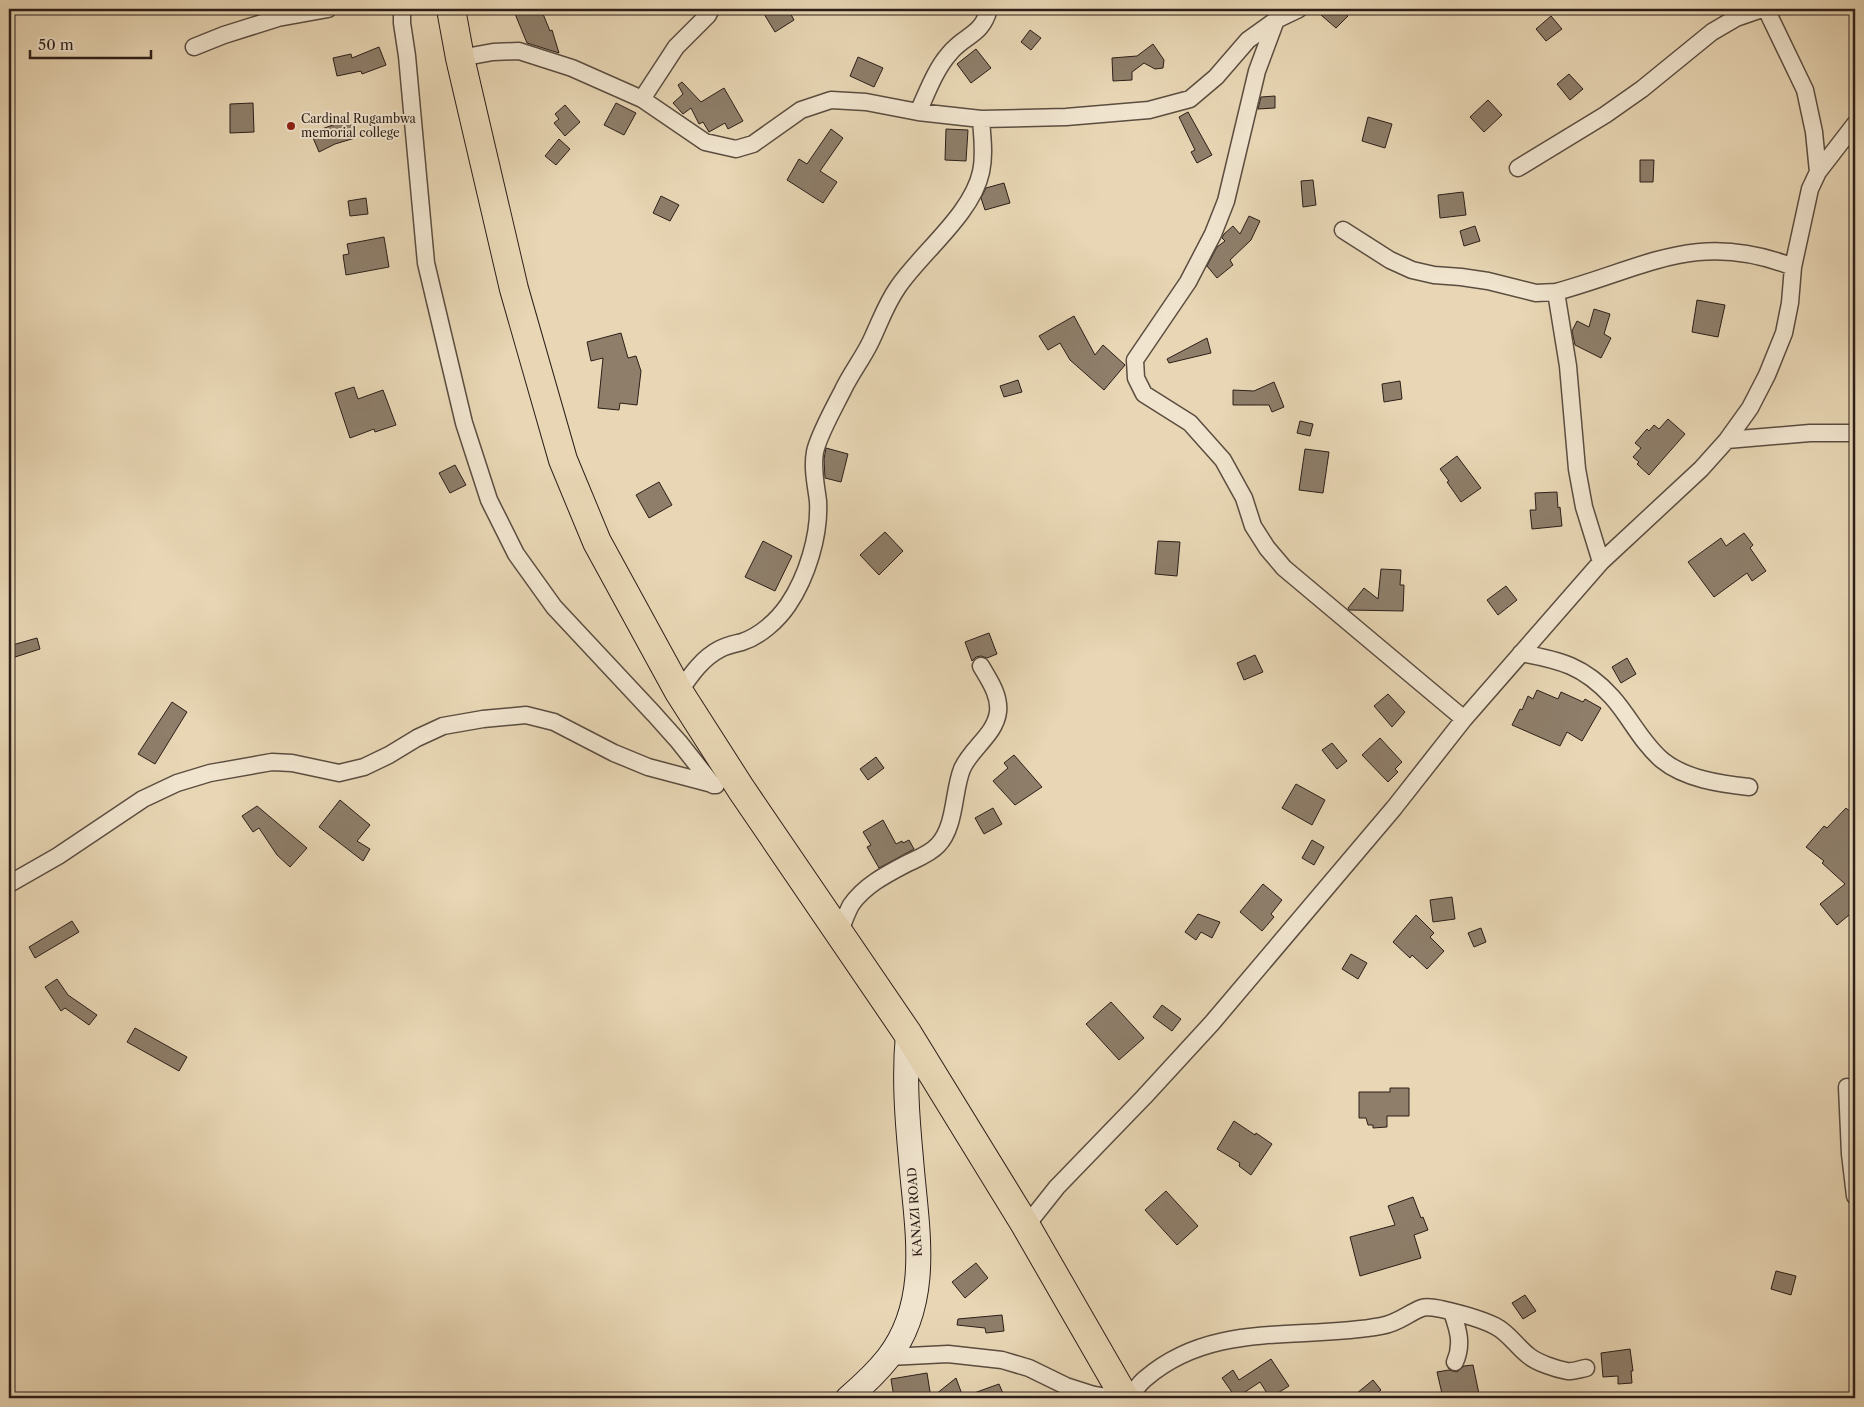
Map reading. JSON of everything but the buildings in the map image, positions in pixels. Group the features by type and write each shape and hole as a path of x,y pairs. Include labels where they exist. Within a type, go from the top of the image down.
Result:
{"highway":[{"path":"451,9 460,58 514,289 563,460 597,542 679,692 741,789 908,1034 1026,1226 1125,1398"}],"main road":[{"name":"KANAZI ROAD","path":"848,1398 889,1357 909,1317 917,1287 919,1247 905,1097 908,1034"}],"street":[{"path":"194,47 224,35 278,18 328,9"},
{"path":"402,9 426,263 464,423 489,500 516,554 554,607 673,735 713,785"},
{"path":"642,98 676,47 708,15 711,9"},
{"path":"918,112 936,74 948,55 956,46 978,31 989,9"},
{"path":"460,58 493,52 518,51 529,54 580,71 642,98 705,142 736,149 753,144 801,110 831,100 866,102 918,112 981,119 1066,117 1149,110 1190,100 1216,76 1248,40 1276,20 1299,9"},
{"path":"1518,168 1627,100 1712,32 1736,18 1762,9"},
{"path":"1766,9 1805,90 1814,132 1818,172"},
{"path":"1276,20 1258,71 1226,201 1213,234 1188,282 1135,360 1136,378 1144,394 1190,423 1223,460 1244,498 1253,526 1266,548 1284,568 1464,719"},
{"path":"679,692 691,673 718,650 758,634 773,623 788,606 800,584 809,559 816,530 818,502 814,465 818,442 843,390 871,341 886,305 899,285 965,207 976,188 983,156 981,119"},
{"path":"1026,1226 1057,1187 1212,1023 1394,808 1464,719 1601,562 1700,469 1727,440 1750,408 1768,375 1784,333 1790,303 1793,268 1810,189 1818,172 1855,124"},
{"path":"1343,230 1390,260 1412,270 1434,275 1488,281 1536,293 1556,292 1671,256 1696,252 1745,253 1772,259 1793,268"},
{"path":"1556,292 1568,366 1577,469 1584,507 1601,562"},
{"path":"1727,440 1810,433 1855,433"},
{"path":"1521,653 1557,659 1583,671 1612,697 1638,733 1663,761 1691,776 1749,788"},
{"path":"839,933 851,906 868,886 938,845 948,828 955,807 962,768 996,722 998,709 995,690 981,666"},
{"path":"9,884 58,856 143,799 177,783 210,772 272,762 292,763 339,773 364,767 443,726 483,719 526,715 554,722 614,753 648,767 713,785 741,789"},
{"path":"1847,1087 1850,1154 1855,1196"},
{"path":"1129,1398 1145,1378 1165,1365 1186,1353 1213,1344 1256,1335 1345,1331 1383,1326 1403,1320 1423,1307 1432,1307 1452,1312 1496,1326 1514,1340 1529,1357 1554,1368 1569,1371 1586,1368"},
{"path":"1452,1312 1460,1341 1459,1354 1455,1362"},
{"path":"889,1357 948,1354 1002,1360 1029,1368 1066,1386 1094,1395 1113,1398"}],"place":[{"name":"Cardinal Rugambwa memorial college","path":"291,126"}]}
